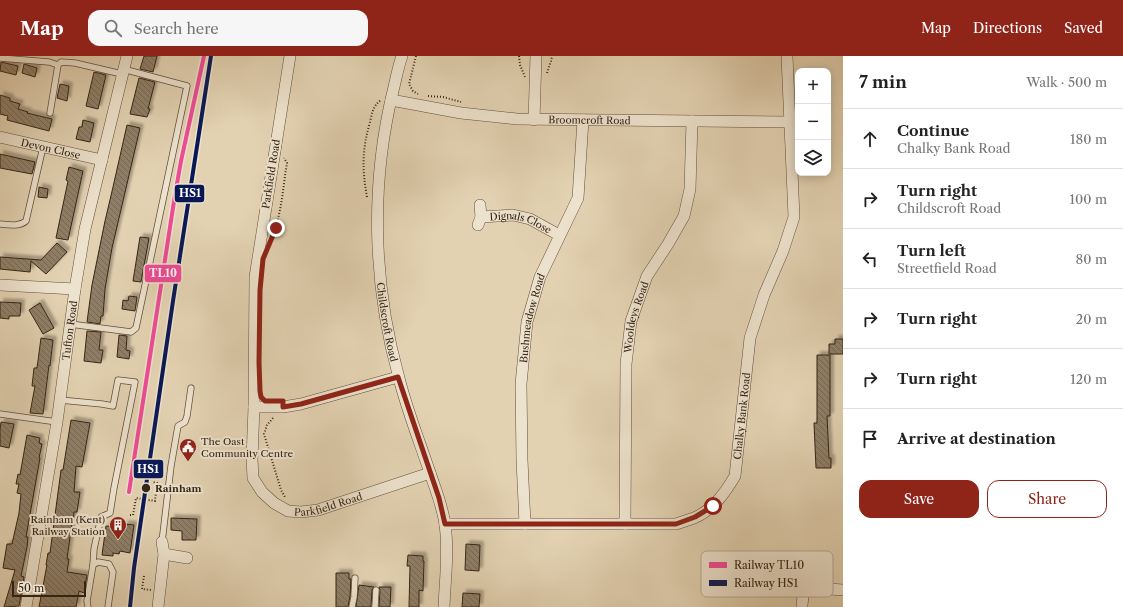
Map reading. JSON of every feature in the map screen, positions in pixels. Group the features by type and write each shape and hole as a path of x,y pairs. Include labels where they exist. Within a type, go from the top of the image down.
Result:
{"street":[{"name":"Tufton Road","path":"26,607 57,422 75,289 85,229 127,56"},
{"name":"Parkfield Road","path":"290,56 255,277 253,478 262,492 274,503 288,511 301,512 318,510 430,473"},
{"name":"Childscroft Road","path":"402,56 387,99 386,126 378,196 377,235 379,271 381,293 398,377 439,498 445,524 444,607"},
{"path":"534,120 536,56"},
{"name":"Chalky Bank Road","path":"445,524 676,524 695,517 713,506 726,490 734,476 750,338 764,295 783,251 794,217 787,56"},
{"name":"Broomcroft Road","path":"387,99 461,113 497,118 534,120 790,122"},
{"name":"Bushmeadow Road","path":"525,524 521,384 527,322 540,277 578,198 583,120"},
{"name":"Wooldeys Road","path":"625,524 626,364 631,321 648,276 684,216 690,189 692,121"},
{"name":"Devon Close","path":"0,137 102,160"},
{"name":"Dignals Close","path":"480,205 479,221 513,215 530,219 559,236"},
{"path":"0,285 75,289"},
{"path":"254,407 283,407 301,404 398,377"},
{"path":"158,607 164,554 162,542"},
{"path":"164,554 187,558"},
{"path":"833,589 843,590"},
{"path":"802,605 803,597"}],"lane":[{"path":"0,58 48,62 58,65 61,62 75,63 187,86 136,328 131,332 70,324"},
{"path":"50,114 58,65"},
{"path":"0,224 18,225 26,221 43,147"},
{"path":"60,400 113,406 118,380 135,382 110,513 101,517 94,549 87,601 88,607"},
{"path":"162,542 171,466 178,426 185,422 188,416 191,388"},
{"path":"0,414 57,422"},
{"path":"93,565 98,562 109,564 113,572 108,607"},
{"path":"352,607 355,578"},
{"path":"375,607 376,590"}],"path":[{"path":"416,56 409,84 413,91 422,95 445,98 464,103"},
{"path":"546,74 552,56"},
{"path":"368,200 363,161 366,137 374,108 377,104 387,99"},
{"path":"271,238 276,225 281,202 286,163 283,157"},
{"path":"283,407 283,414 270,420 266,426 264,434 281,490 283,495 288,500"},
{"path":"132,515 136,498 155,501 157,483 152,482"},
{"path":"144,576 142,589 160,592"}],"building":[{"path":"144,56 157,56 153,72 140,69"},
{"path":"1,62 18,66 16,75 0,71"},
{"path":"24,64 37,68 35,77 22,73"},
{"path":"94,72 106,75 98,109 86,106"},
{"path":"139,78 155,82 147,117 130,114"},
{"path":"60,84 69,86 67,101 57,98"},
{"path":"0,95 10,98 10,101 20,104 18,109 28,112 27,113 52,119 49,131 7,120 8,116 0,114"},
{"path":"83,120 94,123 90,142 76,139 79,127 82,127"},
{"path":"127,125 140,128 112,248 105,289 103,316 101,316 100,324 87,322 92,285"},
{"path":"0,154 35,162 32,174 0,168"},
{"path":"69,167 83,171 68,240 56,238 68,181 66,180"},
{"path":"39,187 48,189 47,198 38,197"},
{"path":"140,237 149,238 141,282 133,281"},
{"path":"57,243 67,252 46,274 31,261 30,272 0,269 0,257 41,260"},
{"path":"129,296 137,297 135,311 122,309 123,300 128,301"},
{"path":"0,302 21,303 20,316 9,316 9,319 0,318"},
{"path":"40,303 54,328 43,334 29,310"},
{"path":"87,331 101,332 99,350 103,350 101,363 84,361"},
{"path":"119,335 127,336 126,350 130,351 129,359 117,357"},
{"path":"41,338 53,340 43,414 30,413 35,386 32,386 34,368 37,368"},
{"path":"835,339 843,339 843,354 829,354 829,344 835,344"},
{"path":"817,355 830,355 830,416 827,416 829,458 831,458 831,468 816,468 814,423 817,423"},
{"path":"71,420 90,423 82,467 76,466 74,492 80,492 77,512 74,512 67,559 69,559 67,572 87,575 84,593 79,591 76,607 39,607 48,553 50,553 61,470 63,470"},
{"path":"1,422 14,424 9,448 0,446"},
{"path":"27,435 40,438 39,443 42,444 26,537 28,537 27,547 21,576 24,577 19,606 4,607 15,570 3,568 7,544 12,544 19,513 21,494 17,493 19,484 16,484 18,474 20,475"},
{"path":"171,518 197,519 196,540 182,540 182,531 171,530"},
{"name":"Rainham (Kent) Railway Station","path":"125,524 134,525 130,553 120,551 119,554 113,553 113,556 102,555 106,526 124,528"},
{"path":"466,544 480,545 479,571 465,570"},
{"path":"408,555 423,556 423,591 419,590 419,607 409,607 410,566 407,566"},
{"path":"336,573 349,573 349,579 351,579 348,607 336,607"},
{"path":"359,585 374,587 372,590 371,607 356,607"},
{"path":"379,587 391,587 390,607 379,607"},
{"path":"463,593 480,594 479,607 462,607"}],"rail line":[{"name":"TL10","path":"129,492 175,195 204,56"},
{"name":"HS1","path":"130,607 134,568 173,301 211,56"}],"place":[{"name":"The Oast Community Centre","path":"188,462"},
{"name":"Rainham","path":"146,488"},
{"name":"Rainham (Kent) Railway Station","path":"118,540"}],"route":[{"path":"276,228 263,260 260,290 259,373 261,397 265,401 283,401 283,407 290,406 398,377 439,498 445,524 676,524 695,517 713,506"}]}
